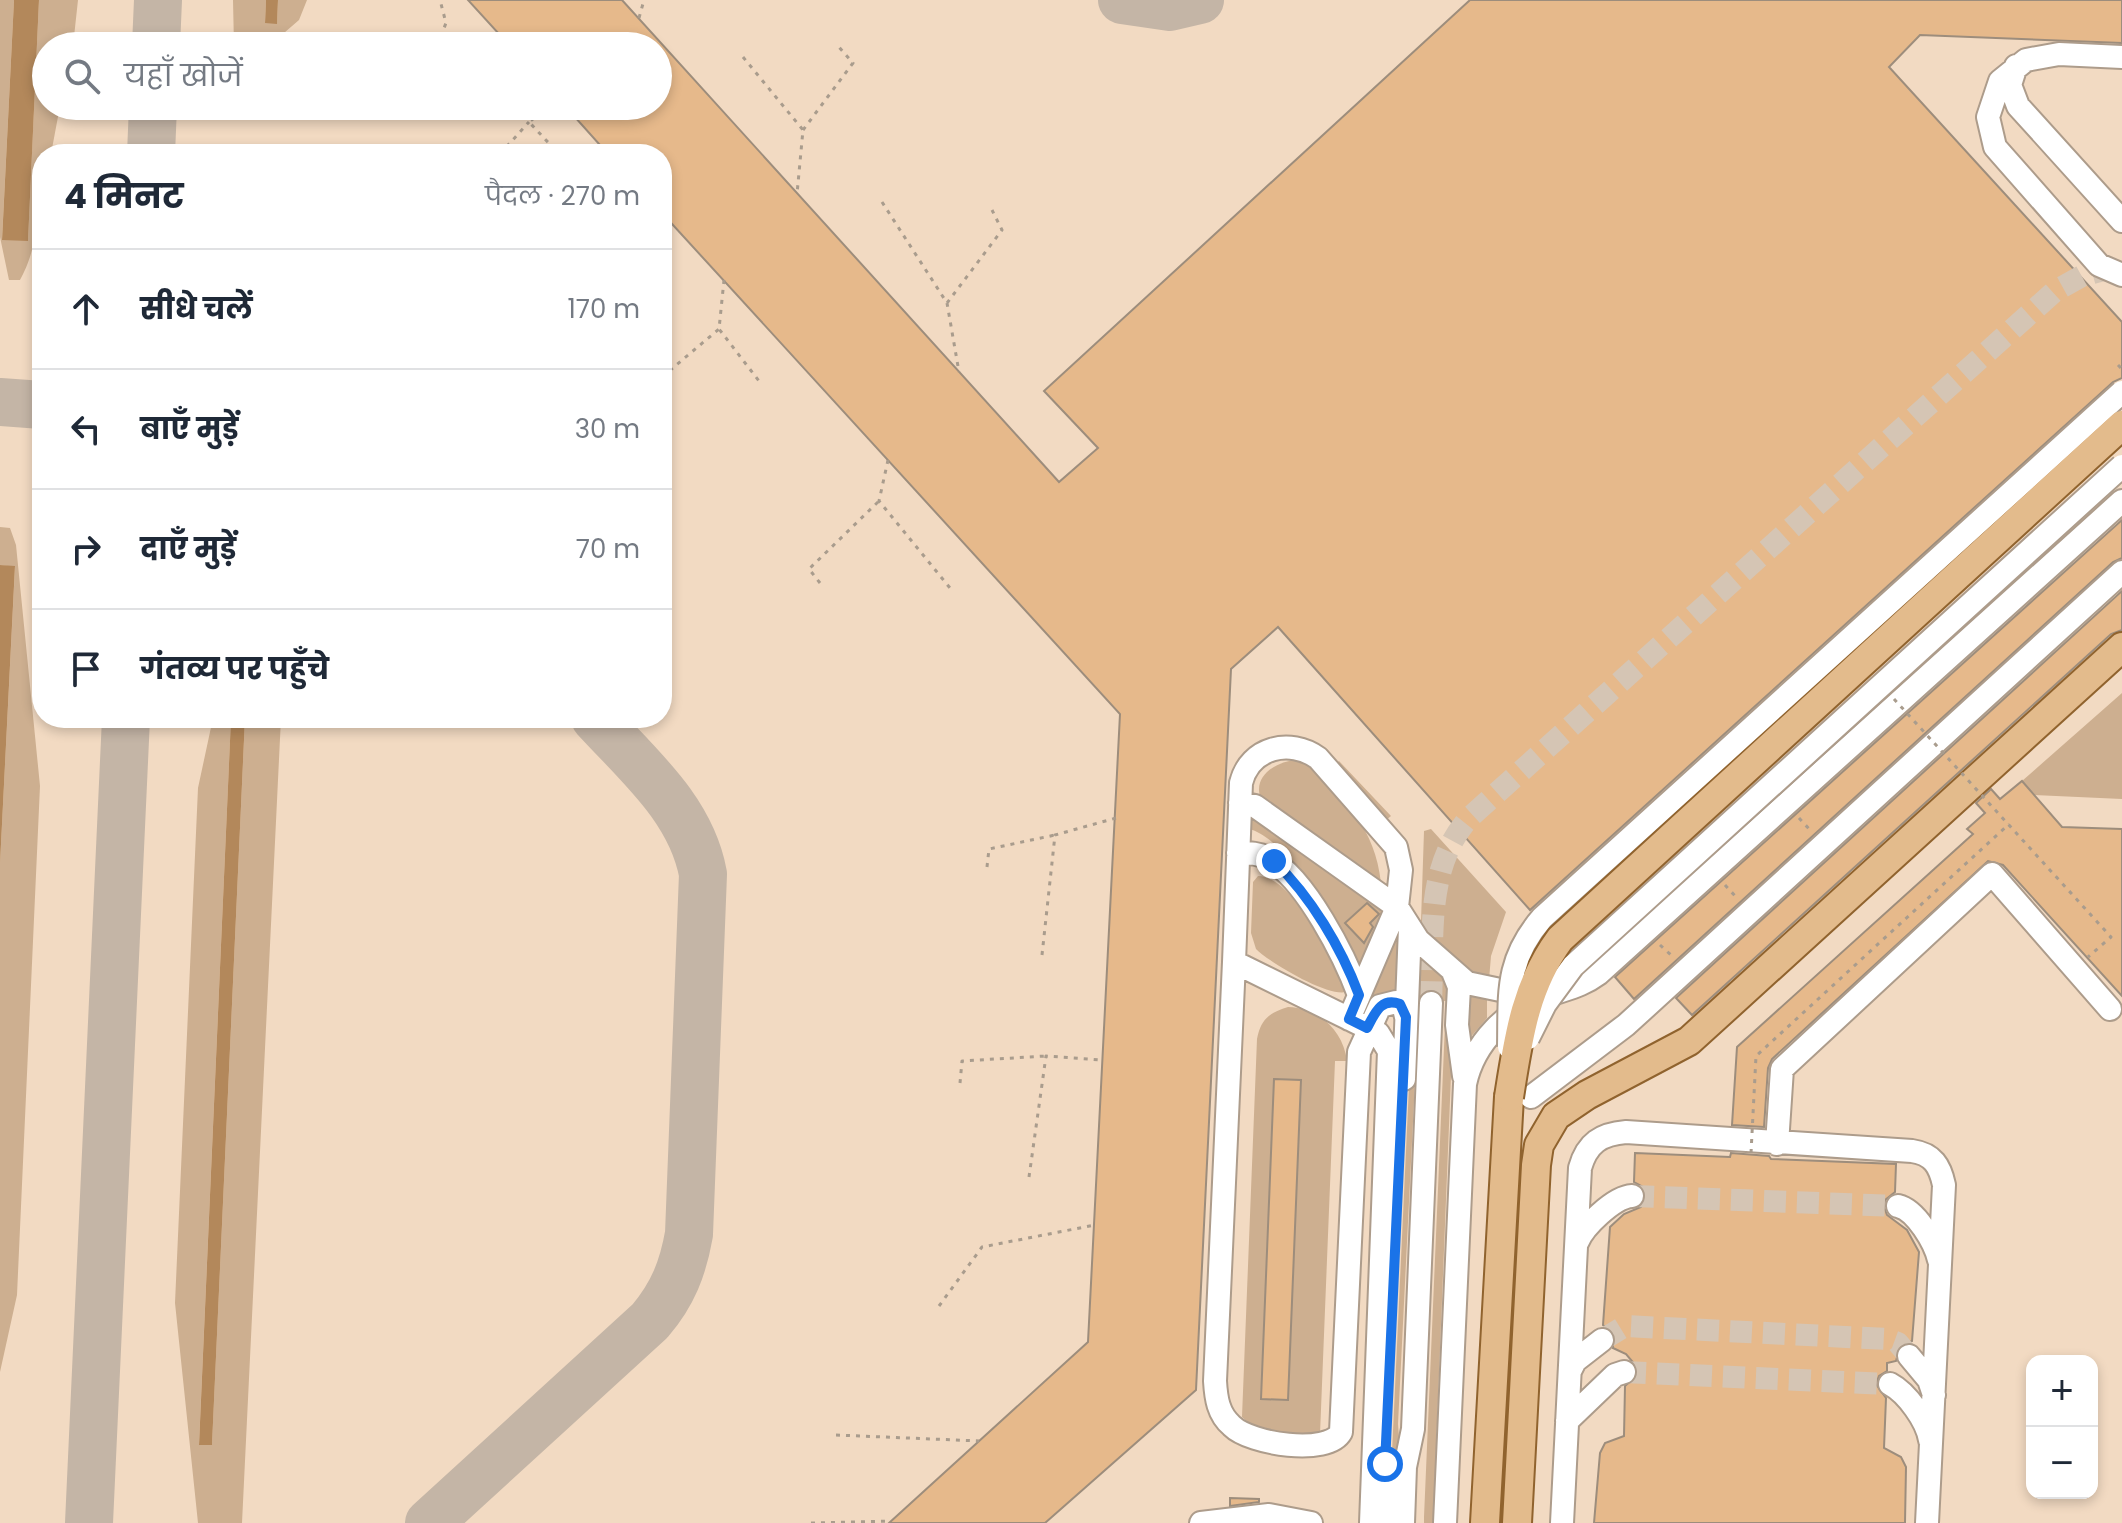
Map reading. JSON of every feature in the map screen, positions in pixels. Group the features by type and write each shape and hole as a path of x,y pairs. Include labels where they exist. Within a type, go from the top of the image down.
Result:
{"main road":[{"path":"1485,1523 1528,998 1539,972 1560,939 2122,425"},
{"path":"1517,1523 1536,1165 1539,1145 1546,1129 1571,1104 1663,1057 1710,1023 2122,647"}],"lane":[{"path":"2122,57 2059,54 2022,62 2000,81 1988,117 1995,147 2099,265 2122,275"},
{"path":"2022,62 2062,69 2122,72"},
{"path":"2022,62 2010,77 2014,100 2122,221"},
{"path":"2000,81 1998,117 2003,134 2122,266"},
{"path":"1520,1097 1510,984 1519,948 1542,918 2122,392"},
{"path":"1520,1097 1529,1034 1545,1004 1573,966 2122,466"},
{"path":"1465,1084 1469,1067 1486,1036 1545,996 1575,988 1598,974 2122,501"},
{"path":"1520,1097 1626,1025 2122,572"},
{"path":"1286,746 1309,751 1390,836 1400,858 1397,907 1359,995 1341,1432 1328,1444 1265,1443 1233,1428 1218,1406 1215,1394 1238,853 1243,775 1254,759 1286,746"},
{"path":"1240,803 1255,806 1397,907 1410,928 1467,983 1491,991 1545,996"},
{"path":"1238,853 1255,853 1274,861 1300,889 1353,978 1359,995"},
{"path":"1777,1144 1782,1069 1992,874 2110,1009"},
{"path":"1388,1523 1385,1479 1410,928"},
{"path":"1234,962 1384,1038 1390,1059 1371,1523"},
{"path":"1445,1523 1465,1084 1457,1025 1459,987 1453,972"},
{"path":"1358,1024 1385,1003 1400,1004 1406,1017"},
{"path":"1403,1523 1405,1467 1413,1429 1431,1003"},
{"path":"1562,1523 1580,1168 1588,1148 1601,1137 1626,1132 1912,1151 1931,1157 1942,1174 1944,1185 1927,1523"},
{"path":"1577,1244 1593,1223 1620,1199 1632,1196"},
{"path":"1898,1206 1911,1213 1934,1247 1940,1265"},
{"path":"1570,1371 1575,1361 1602,1340"},
{"path":"1909,1356 1929,1380 1934,1395"},
{"path":"1567,1421 1615,1375 1624,1372"},
{"path":"1890,1384 1899,1390 1926,1425 1931,1443"},
{"path":"1413,1429 1418,1469 1417,1523"},
{"path":"1201,1523 1269,1515 1311,1523"}],"path":[{"path":"440,0 446,23 442,32"},
{"path":"639,18 644,0"},
{"path":"797,194 803,130 853,63 839,47"},
{"path":"743,57 803,130"},
{"path":"509,144 532,120"},
{"path":"529,122 550,144"},
{"path":"882,202 947,303 959,372"},
{"path":"947,303 1002,230 992,210"},
{"path":"724,280 719,329 759,381"},
{"path":"672,369 719,329"},
{"path":"820,583 809,569 879,501 888,460"},
{"path":"879,501 950,588"},
{"path":"1893,698 2111,937 2088,957"},
{"path":"987,867 989,849 1116,818"},
{"path":"1751,1153 1756,1056 2010,824"},
{"path":"1042,955 1055,835"},
{"path":"960,1083 962,1061 1046,1056 1101,1060"},
{"path":"1029,1177 1046,1056"},
{"path":"939,1306 982,1247 1095,1225"},
{"path":"836,1435 979,1441"},
{"path":"811,1523 891,1521"}],"shaded area":[{"path":"0,0 2122,0 2122,1523 0,1523"},
{"path":"0,0 14,0 2,239 28,240 32,153 32,251 20,280 9,280 0,237"},
{"path":"14,0 39,0 38,32 32,32 34,120 28,241 2,240"},
{"path":"39,0 78,0 75,32 38,32"},
{"path":"233,0 266,0 265,23 277,23 278,0 307,0 299,20 285,32 234,32"},
{"path":"266,0 278,0 277,24 265,23"},
{"path":"34,120 57,120 53,144 32,144"},
{"path":"0,527 10,528 16,545 40,786 17,1295 0,1372 0,864 15,567 0,565"},
{"path":"0,565 15,566 0,864"},
{"path":"2122,693 2122,799 2034,795 2022,781"},
{"path":"211,728 231,728 199,1444 212,1445 245,728 281,728 242,1523 198,1523 175,1303 198,788"},
{"path":"231,728 245,728 212,1445 199,1445"},
{"path":"1295,760 1307,765 1356,817 1372,846 1381,883 1261,799 1260,784 1267,772"},
{"path":"1339,761 1391,816 1385,821 1334,766"},
{"path":"1261,820 1386,909 1363,973 1297,869 1265,837 1249,829 1246,823"},
{"path":"1431,829 1506,912 1491,956 1489,980 1449,956 1432,939 1421,921 1424,831"},
{"path":"1258,876 1271,880 1285,890 1310,920 1346,985 1346,992 1313,984 1256,949 1251,933 1253,882"},
{"path":"1401,925 1403,991 1373,1000 1369,995"},
{"path":"1419,953 1442,970 1454,1001 1433,1523 1424,1523 1424,1517 1446,1001 1419,1000 1398,1424 1401,1465 1390,1496 1415,957"},
{"path":"1467,993 1487,1000 1487,1018 1469,1039 1464,1037"},
{"path":"1288,1007 1310,1012 1328,1023 1345,1050 1347,1061 1335,1061 1320,1434 1269,1432 1242,1417 1257,1039 1267,1018"}],"building":[{"path":"468,0 622,0 651,32 497,32"},
{"path":"1470,0 2122,0 2122,43 1920,35 1889,67 2122,322 2122,378 2113,382 1530,910 1278,627 1231,669 1196,1390 1045,1523 889,1523 1088,1342 1120,714 672,224 672,144 599,144 578,120 672,120 672,55 1059,482 1098,448 1044,391"},
{"path":"2122,520 2122,558 2113,562 1634,999 1615,977"},
{"path":"2122,591 2122,630 2111,634 1692,1015 1676,998"},
{"path":"2022,781 2062,827 2122,829 2122,996 2003,865 1988,861 1772,1059 1768,1068 1764,1127 1732,1125 1737,1047 1973,834 1967,829 1985,813 1976,803 1991,789 2000,799"},
{"path":"1367,903 1379,914 1370,923 1373,927 1364,943 1345,923"},
{"path":"1274,1079 1301,1080 1288,1400 1261,1399"},
{"path":"1635,1153 1730,1157 1731,1153 1769,1156 1771,1159 1896,1164 1895,1192 1885,1200 1884,1207 1887,1215 1907,1230 1919,1252 1912,1341 1900,1346 1896,1361 1887,1363 1887,1371 1879,1376 1876,1384 1886,1398 1884,1448 1901,1457 1906,1467 1905,1523 1594,1523 1600,1453 1605,1443 1624,1436 1625,1386 1638,1374 1637,1367 1626,1354 1613,1348 1613,1332 1603,1325 1610,1227 1624,1214 1641,1207 1646,1199 1643,1187 1634,1182"},
{"path":"1230,1498 1259,1499 1259,1502 1230,1506"}],"taxiway":[{"path":"157,32 158,0"},
{"path":"1122,0 1170,7 1200,0"},
{"path":"151,144 152,120"},
{"path":"0,402 32,404"},
{"path":"89,1523 126,728"},
{"path":"429,1523 650,1321 671,1291 687,1246 703,874 697,851 675,808 604,728"}],"tunnel":[{"path":"1431,1003 1432,930 1438,882 1444,859 1469,818 2055,291 2082,276 2121,265"},
{"path":"1632,1196 1898,1206"},
{"path":"1602,1340 1625,1326 1887,1339 1898,1343 1909,1356"},
{"path":"1624,1372 1890,1384"}],"route":[{"path":"1274,861 1300,889 1353,978 1359,995 1349,1019 1367,1028 1380,1006 1390,1002 1400,1004 1406,1017 1385,1464"}]}
